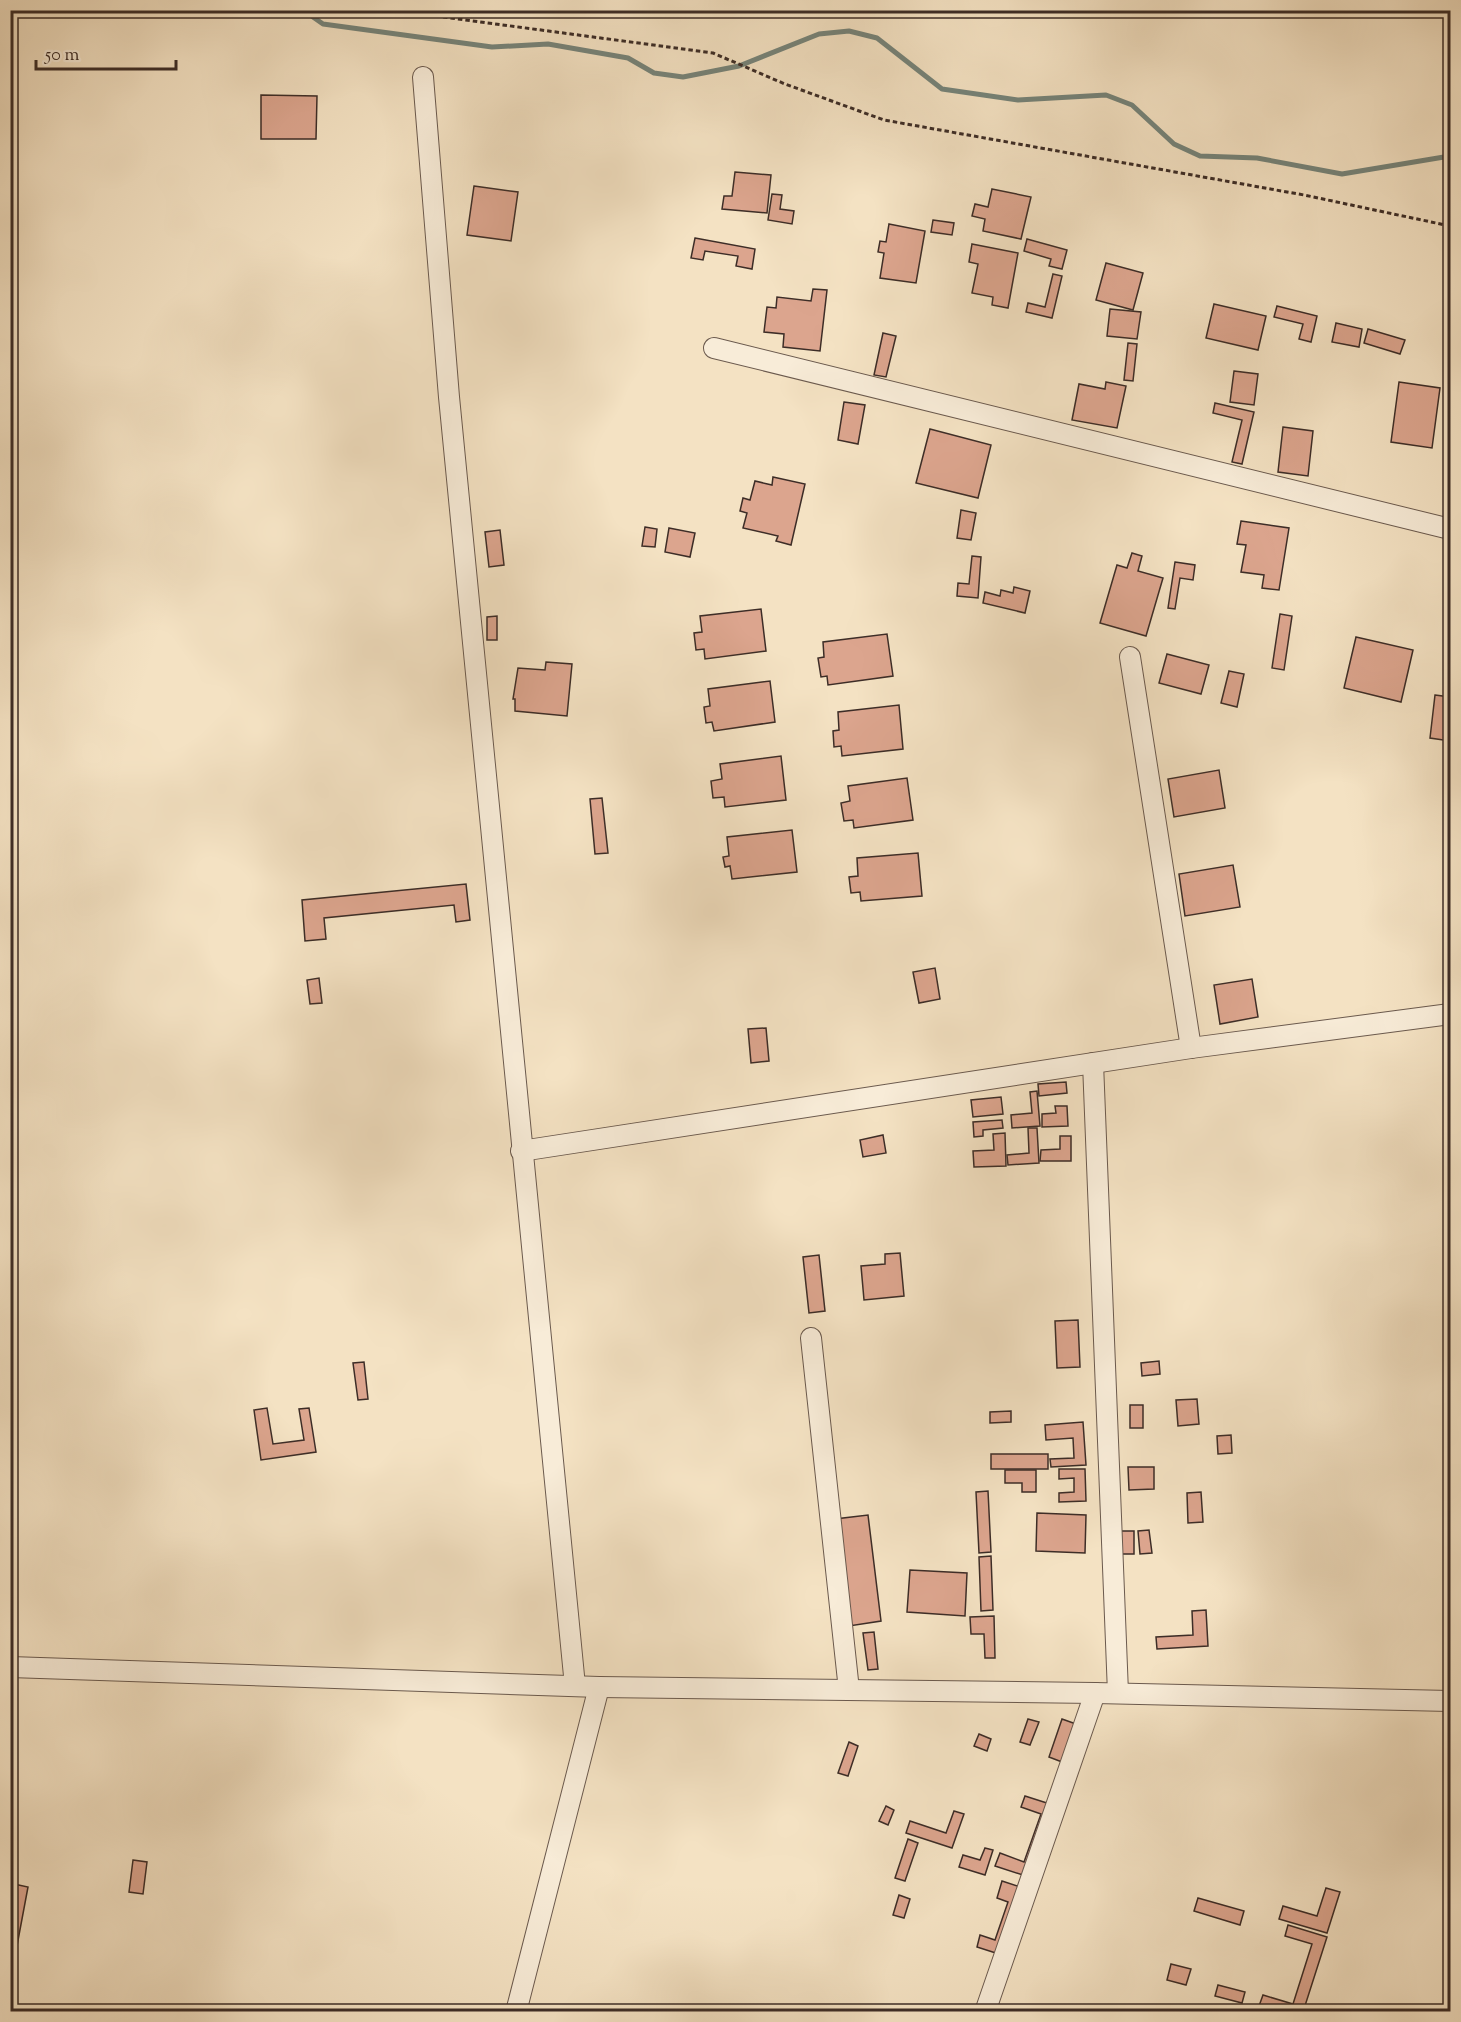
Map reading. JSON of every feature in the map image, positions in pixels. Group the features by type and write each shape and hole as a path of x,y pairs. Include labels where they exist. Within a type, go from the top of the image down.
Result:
{"street":[{"path":"423,77 450,409 575,1686"},
{"path":"714,348 1450,529"},
{"path":"1130,657 1191,1048"},
{"path":"521,1151 1191,1048 1450,1014"},
{"path":"1094,1063 1118,1693"},
{"path":"811,1338 849,1690"},
{"path":"10,1667 599,1687 1118,1693 1450,1701"},
{"path":"516,2012 599,1687"},
{"path":"985,2012 1095,1693"}],"path":[{"path":"391,10 713,53 785,84 884,120 1304,195 1450,226"}],"building":[{"path":"261,95 317,96 316,139 261,139"},
{"path":"735,172 771,175 767,213 722,209 724,196 732,196"},
{"path":"474,186 518,192 511,241 467,235"},
{"path":"992,189 1031,197 1021,239 983,231 985,219 972,216 975,204 988,207"},
{"path":"772,194 782,195 780,209 794,211 792,224 768,220"},
{"path":"933,220 954,223 952,235 931,232"},
{"path":"889,224 925,231 916,283 880,278 884,253 878,252 880,241 886,242"},
{"path":"695,238 755,249 752,269 736,266 738,256 705,251 703,260 691,258"},
{"path":"1027,239 1067,250 1062,269 1049,266 1051,259 1024,251"},
{"path":"972,244 1018,253 1008,308 992,305 993,297 972,293 978,264 969,262"},
{"path":"1106,263 1143,273 1133,310 1096,300"},
{"path":"1053,274 1062,276 1052,318 1026,312 1028,303 1045,307"},
{"path":"813,289 827,290 820,351 783,347 784,334 764,332 767,307 776,308 777,297 811,301"},
{"path":"1214,304 1266,316 1258,350 1206,338"},
{"path":"1277,306 1317,316 1311,342 1299,339 1303,324 1274,317"},
{"path":"1110,309 1141,312 1137,339 1107,336"},
{"path":"1336,323 1362,329 1359,347 1332,342"},
{"path":"1368,329 1405,340 1400,354 1364,343"},
{"path":"883,333 896,336 886,377 874,375"},
{"path":"1128,343 1137,344 1133,381 1124,380"},
{"path":"1234,371 1258,374 1254,405 1230,402"},
{"path":"1106,382 1126,386 1117,428 1072,420 1079,384 1105,389"},
{"path":"1399,382 1440,388 1432,448 1391,442"},
{"path":"844,402 865,405 858,444 838,440"},
{"path":"1215,403 1254,412 1242,464 1232,462 1242,420 1213,413"},
{"path":"1283,427 1313,431 1308,476 1278,472"},
{"path":"930,429 991,445 978,498 916,483"},
{"path":"773,477 805,484 791,545 776,541 778,536 743,528 747,513 740,511 743,498 750,500 755,481 772,485"},
{"path":"961,510 976,513 971,540 957,538"},
{"path":"1241,521 1289,528 1279,590 1262,588 1264,575 1241,572 1246,545 1237,544"},
{"path":"645,527 657,529 655,547 642,546"},
{"path":"669,528 695,533 690,557 665,552"},
{"path":"500,530 504,565 489,567 485,532"},
{"path":"1132,553 1142,556 1138,571 1163,578 1146,636 1100,623 1117,565 1127,568"},
{"path":"972,556 981,557 978,598 957,596 958,583 969,584"},
{"path":"1175,562 1195,565 1193,580 1180,578 1175,609 1168,608"},
{"path":"1014,587 1030,591 1025,613 983,603 985,592 1000,596 1001,590 1013,593"},
{"path":"761,609 766,651 705,659 704,649 696,650 694,633 702,632 700,616"},
{"path":"1280,614 1292,616 1284,670 1272,668"},
{"path":"497,616 497,640 487,640 487,617"},
{"path":"887,634 893,676 828,685 827,676 821,677 818,658 824,657 823,642"},
{"path":"1356,637 1413,650 1401,702 1344,688"},
{"path":"1167,654 1209,665 1201,694 1159,683"},
{"path":"546,662 572,664 567,716 515,711 515,699 513,699 518,668 545,670"},
{"path":"1229,671 1244,674 1237,707 1221,703"},
{"path":"770,681 775,722 714,731 712,722 706,723 704,707 710,706 708,689"},
{"path":"1435,695 1450,697 1450,741 1430,738"},
{"path":"899,705 903,749 842,756 841,746 834,747 833,731 839,730 838,712"},
{"path":"781,756 786,800 725,807 724,797 713,798 711,781 722,779 720,764"},
{"path":"1219,770 1225,808 1174,817 1168,779"},
{"path":"907,778 913,820 854,828 853,820 844,821 841,803 850,801 848,786"},
{"path":"602,798 608,853 595,854 590,799"},
{"path":"792,830 797,872 732,879 730,866 725,867 723,857 729,856 727,837"},
{"path":"918,853 922,896 861,901 860,892 851,893 849,877 858,876 857,858"},
{"path":"1233,865 1240,907 1185,916 1179,874"},
{"path":"466,884 470,920 456,922 454,905 324,918 326,939 305,941 302,900"},
{"path":"935,968 940,999 919,1003 913,972"},
{"path":"319,978 322,1003 310,1004 307,980"},
{"path":"1252,979 1258,1017 1220,1024 1214,985"},
{"path":"766,1028 769,1061 751,1063 748,1029"},
{"path":"1066,1082 1067,1093 1039,1096 1038,1084"},
{"path":"1037,1091 1040,1126 1012,1128 1011,1115 1032,1113 1030,1092"},
{"path":"1001,1097 1003,1114 973,1117 971,1100"},
{"path":"1055,1106 1067,1106 1068,1126 1042,1127 1042,1114 1056,1113"},
{"path":"1002,1120 1003,1128 983,1130 983,1136 974,1137 973,1122"},
{"path":"1028,1128 1037,1128 1039,1163 1008,1165 1007,1155 1029,1153"},
{"path":"1005,1133 1006,1166 974,1167 973,1151 994,1150 993,1134"},
{"path":"883,1135 886,1153 863,1157 860,1140"},
{"path":"1060,1136 1071,1136 1071,1161 1040,1161 1041,1150 1060,1149"},
{"path":"900,1253 904,1296 864,1300 861,1266 885,1264 885,1254"},
{"path":"819,1255 825,1311 809,1313 803,1257"},
{"path":"1078,1320 1080,1367 1057,1368 1055,1321"},
{"path":"1159,1361 1160,1374 1142,1376 1141,1363"},
{"path":"364,1362 368,1399 358,1400 353,1363"},
{"path":"1197,1399 1199,1424 1178,1426 1176,1400"},
{"path":"1130,1405 1143,1405 1143,1428 1130,1428"},
{"path":"267,1408 273,1444 304,1440 299,1409 309,1408 316,1452 261,1460 254,1410"},
{"path":"1011,1411 1011,1422 990,1423 990,1412"},
{"path":"1083,1422 1086,1465 1051,1467 1050,1459 1074,1458 1073,1438 1046,1440 1045,1425"},
{"path":"1231,1435 1232,1453 1218,1454 1217,1436"},
{"path":"991,1454 1048,1454 1048,1469 991,1469"},
{"path":"1128,1467 1154,1467 1154,1489 1129,1490"},
{"path":"1059,1469 1085,1469 1086,1501 1059,1502 1059,1493 1074,1492 1074,1478 1059,1479"},
{"path":"1005,1470 1036,1470 1036,1492 1022,1492 1022,1483 1005,1483"},
{"path":"988,1491 991,1552 979,1553 976,1492"},
{"path":"1201,1492 1203,1522 1188,1523 1187,1493"},
{"path":"1037,1513 1086,1515 1085,1553 1036,1551"},
{"path":"868,1515 881,1621 849,1626 835,1519"},
{"path":"1149,1530 1152,1553 1140,1554 1138,1531"},
{"path":"1113,1531 1134,1531 1134,1554 1114,1554"},
{"path":"991,1556 993,1610 981,1611 979,1557"},
{"path":"910,1570 967,1573 965,1616 907,1612"},
{"path":"1206,1610 1208,1646 1157,1649 1156,1637 1193,1635 1192,1611"},
{"path":"994,1616 995,1658 985,1658 984,1634 971,1634 970,1617"},
{"path":"874,1632 878,1669 868,1670 863,1633"},
{"path":"1028,1719 1039,1722 1030,1745 1020,1742"},
{"path":"1062,1719 1076,1724 1062,1762 1049,1757"},
{"path":"979,1734 991,1739 987,1751 974,1746"},
{"path":"849,1742 858,1746 848,1776 838,1773"},
{"path":"1025,1796 1050,1804 1026,1876 995,1866 1000,1853 1024,1862 1041,1814 1021,1807"},
{"path":"886,1806 894,1810 888,1825 879,1821"},
{"path":"954,1811 964,1814 952,1848 906,1833 910,1821 946,1833"},
{"path":"908,1839 918,1843 905,1881 895,1878"},
{"path":"985,1848 993,1850 985,1875 959,1867 963,1855 980,1860"},
{"path":"133,1860 147,1862 143,1894 129,1892"},
{"path":"1002,1881 1023,1888 1002,1955 977,1947 980,1935 995,1940 1008,1902 997,1898"},
{"path":"14,1884 28,1887 10,1983 10,1905"},
{"path":"1326,1888 1340,1892 1327,1933 1279,1919 1283,1906 1317,1916"},
{"path":"899,1895 910,1899 904,1918 893,1915"},
{"path":"1198,1898 1244,1911 1240,1925 1194,1911"},
{"path":"1288,1925 1327,1937 1303,2012 1276,2012 1259,2006 1263,1995 1293,2004 1312,1944 1285,1936"},
{"path":"1171,1964 1191,1969 1186,1985 1167,1980"},
{"path":"1218,1985 1245,1992 1242,2003 1215,1996"}],"waterway":[{"path":"303,10 323,24 492,47 548,44 628,58 654,73 683,77 739,66 819,34 849,31 877,38 942,89 1018,100 1106,95 1132,105 1174,144 1200,156 1257,158 1342,174 1450,156"}]}
